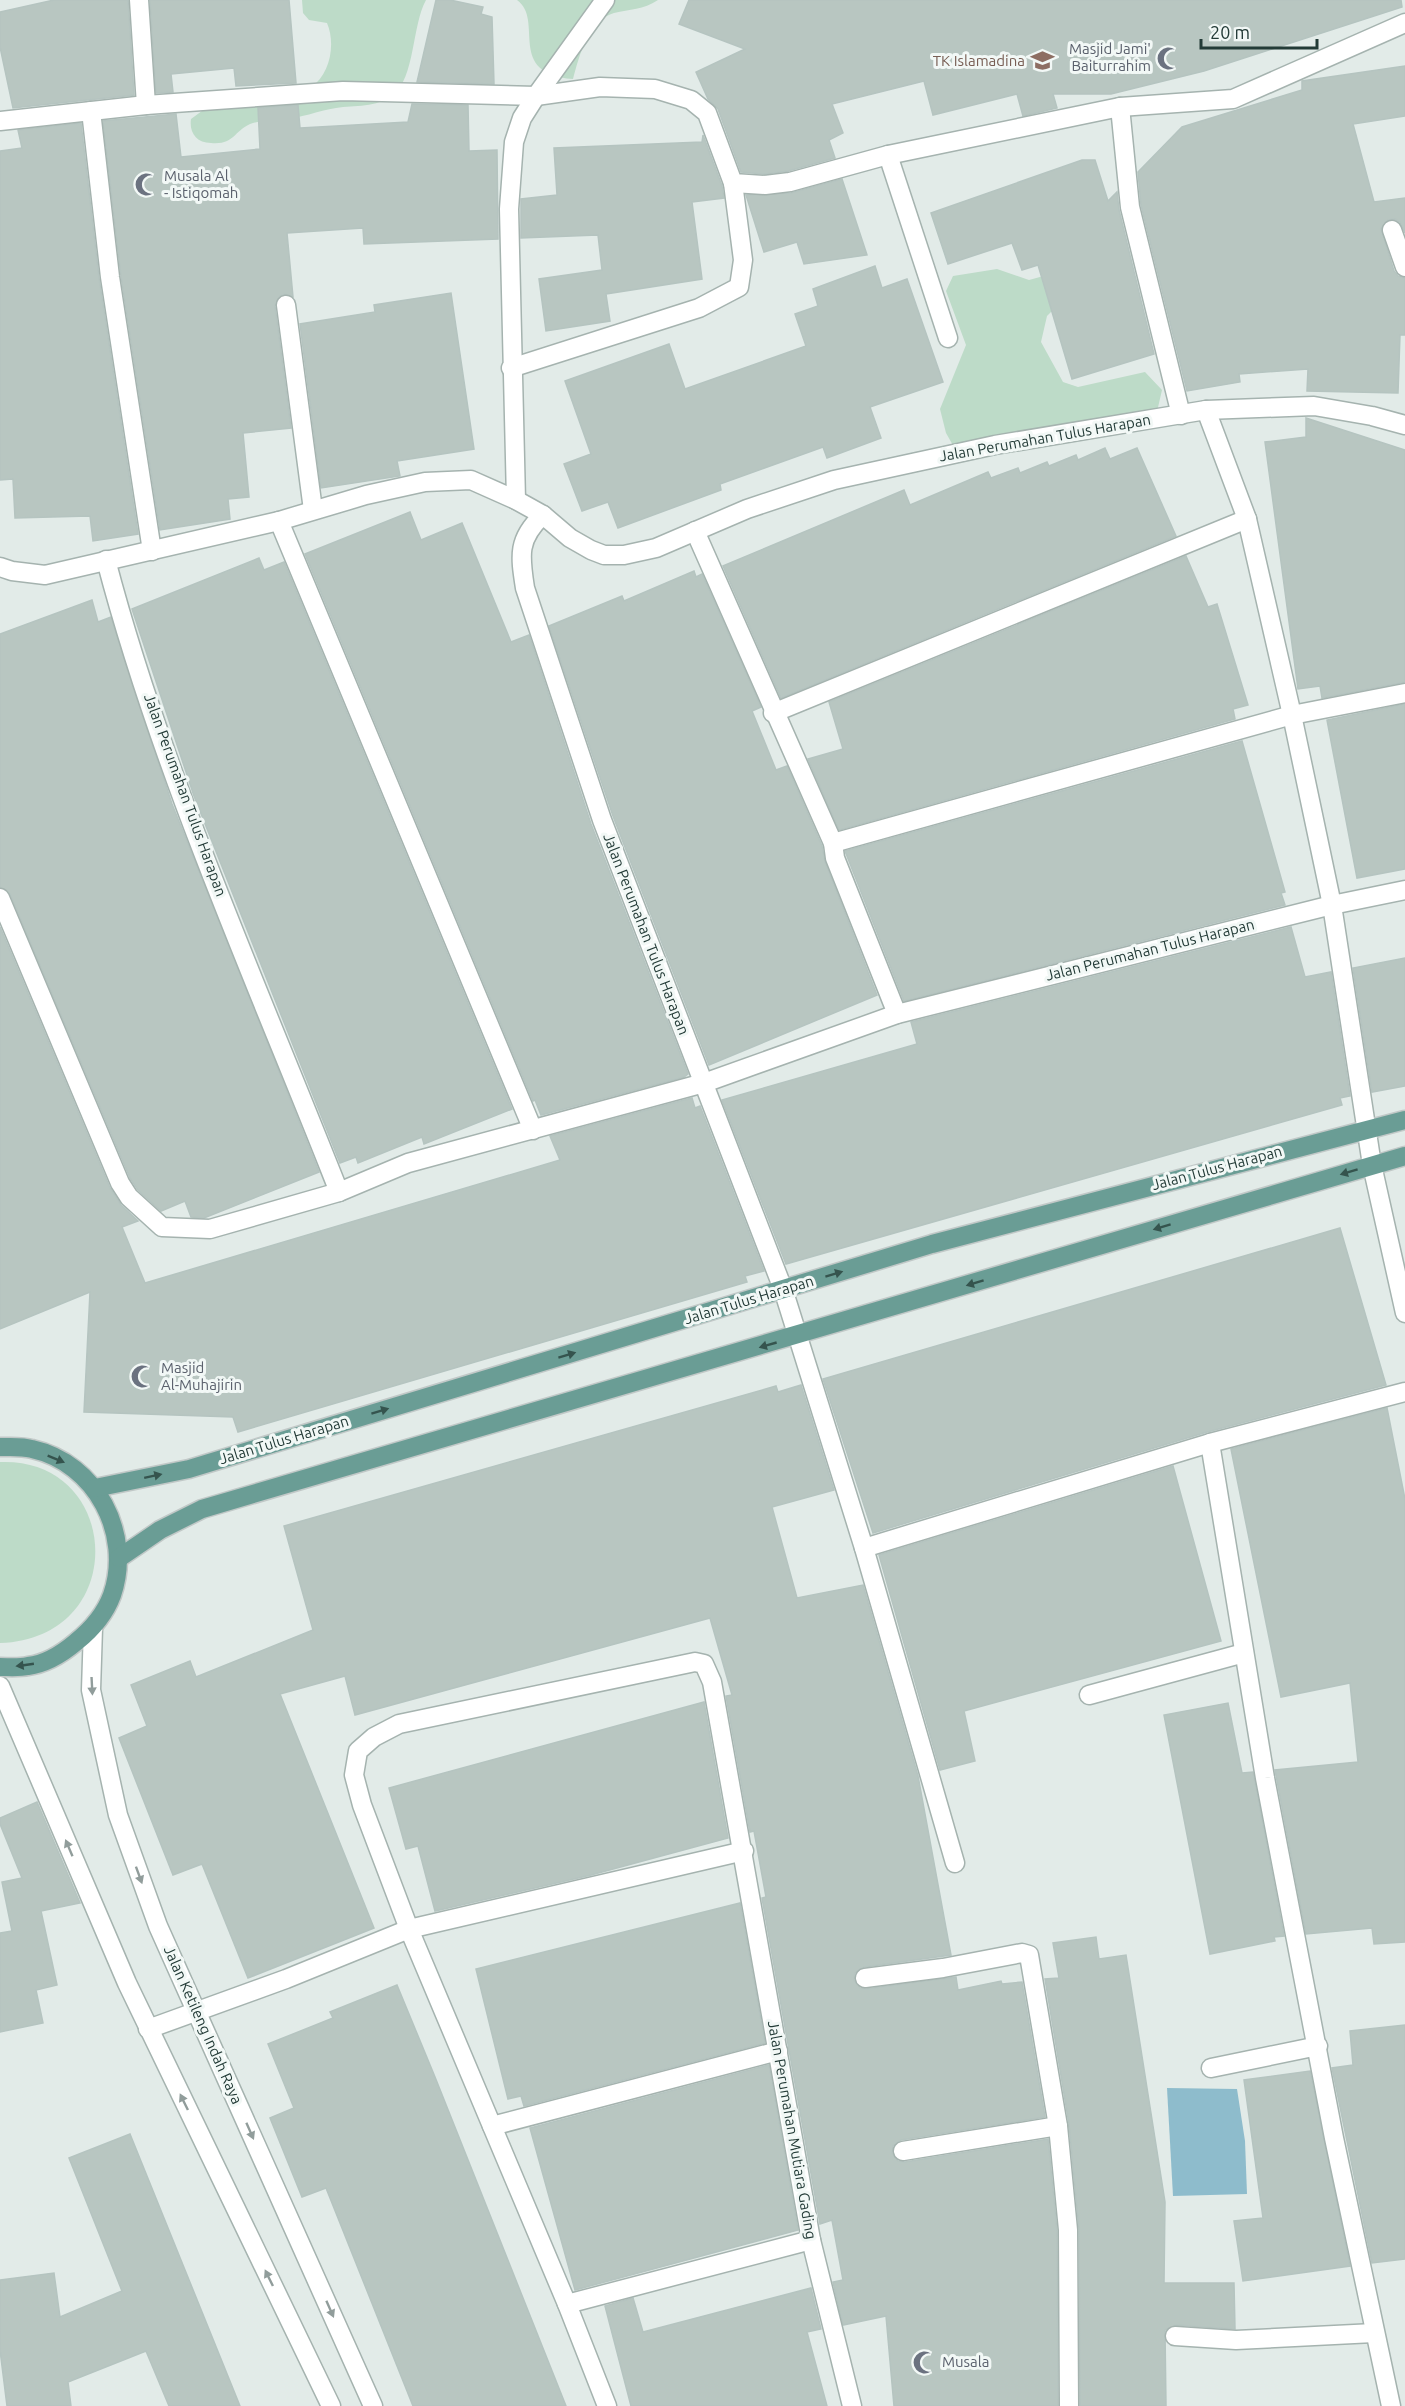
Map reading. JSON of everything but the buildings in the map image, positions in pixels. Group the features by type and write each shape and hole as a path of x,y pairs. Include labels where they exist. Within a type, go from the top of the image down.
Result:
{"main road":[{"name":"Jalan Tulus Harapan","path":"95,1488 189,1469 966,1235 1405,1120"},
{"path":"119,1558 160,1530 202,1509 1405,1156"},
{"path":"0,1447 32,1449 67,1463 95,1488 113,1521 119,1558 112,1596 93,1628 64,1653 29,1666 0,1667"}],"street":[{"path":"139,0 146,105"},
{"path":"516,500 515,396 511,368 510,170 514,142 522,118 604,0"},
{"path":"733,183 765,185 790,182 888,156 1120,107 1233,99 1405,24"},
{"path":"0,121 146,105 343,90 536,96 576,89 630,88 655,89 691,100 707,113 733,183 743,260 740,287 699,308 511,368"},
{"path":"1120,107 1130,207 1181,415"},
{"path":"91,111 110,277 152,551"},
{"path":"888,156 948,338"},
{"path":"1392,230 1405,267"},
{"path":"286,305 313,510"},
{"name":"Jalan Perumahan Tulus Harapan","path":"339,1192 190,816 120,614 106,560 152,551 219,532 279,521 313,510 425,482 471,480 543,515 570,538 604,555 624,555 656,548 747,509 834,480 995,445 1206,410 1314,406 1372,416 1405,425"},
{"path":"1206,410 1247,519 1292,715 1332,905 1369,1128 1372,1165 1405,1313"},
{"name":"Jalan Perumahan Tulus Harapan","path":"543,515 531,526 523,541 520,559 525,588 602,820 783,1289 864,1548 955,1863"},
{"path":"773,712 1247,519"},
{"path":"279,521 533,1130"},
{"path":"695,531 832,843 835,858 897,1014"},
{"path":"0,567 12,572 45,575 106,560"},
{"path":"832,843 1292,715 1405,693"},
{"name":"Jalan Perumahan Tulus Harapan","path":"0,898 120,1183 129,1197 162,1227 210,1229 339,1192 408,1163 704,1083 897,1014 1332,905 1405,890"},
{"path":"864,1548 1210,1443 1405,1392"},
{"path":"1210,1443 1263,1768 1374,2333 1391,2406"},
{"name":"Jalan Ketileng Indah Raya","path":"93,1628 91,1690 118,1815 158,1926 373,2406"},
{"path":"1089,1695 1244,1653"},
{"name":"Jalan Perumahan Mutiara Gading","path":"409,1929 362,1805 354,1775 358,1751 374,1737 399,1724 695,1662 704,1664 709,1670 744,1851 811,2240 852,2406"},
{"path":"0,1686 148,2029 331,2406"},
{"path":"148,2029 286,1979 409,1929 744,1851"},
{"path":"409,1929 567,2304 607,2406"},
{"path":"865,1978 943,1968 1027,1953 1058,2126 1068,2230 1069,2406"},
{"path":"1211,2068 1318,2046"},
{"path":"492,2126 778,2051"},
{"path":"903,2151 1058,2126"},
{"path":"567,2304 811,2240"},
{"path":"1175,2336 1236,2340 1374,2333"}],"green space":[{"path":"302,0 426,0 421,11 409,64 400,87 393,95 373,104 336,108 289,119 250,124 229,140 219,143 206,143 198,139 192,132 191,119 206,108 311,87 318,82 330,58 330,31 327,23 309,20 303,13"},
{"path":"517,0 658,0 642,7 614,13 597,23 586,40 573,79 552,75 540,67 533,57 525,9"},
{"path":"997,269 1029,280 1069,269 1066,297 1047,316 1041,342 1063,382 1078,387 1145,372 1162,390 1156,416 959,456 946,433 940,409 966,345 946,291 953,276"},
{"path":"0,1462 40,1468 70,1487 88,1516 95,1549 90,1582 73,1612 43,1634 0,1643"}],"water":[{"path":"1167,2088 1237,2089 1245,2141 1247,2194 1173,2196"}],"place":[{"name":"Masjid Jami' Baiturrahim","path":"1169,58"},
{"name":"TK Islamadina","path":"1043,61"},
{"name":"Musala Al - Istiqomah","path":"146,185"},
{"name":"Masjid Al-Muhajirin","path":"143,1377"},
{"name":"Musala","path":"924,2362"}]}
